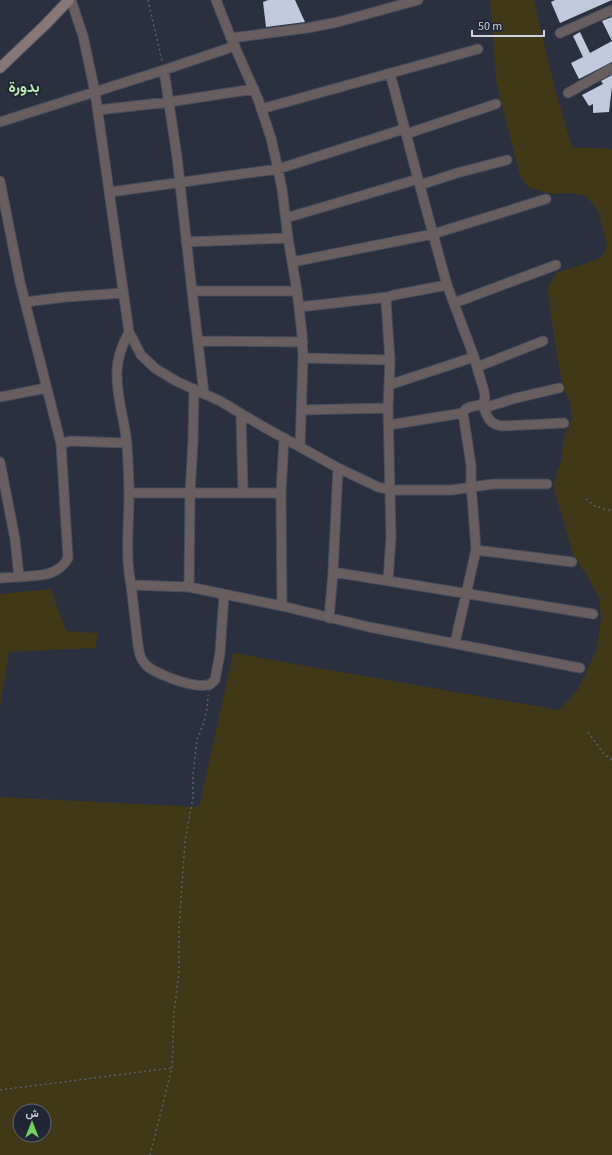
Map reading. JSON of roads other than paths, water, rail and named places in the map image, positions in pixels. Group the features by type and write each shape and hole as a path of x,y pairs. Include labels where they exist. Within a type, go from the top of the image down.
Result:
{"street":[{"path":"0,68 70,0 83,36 95,92 129,332 141,355 156,369 176,382 220,401 241,415 338,468 378,487 391,490 452,490 493,484 547,484"},
{"path":"216,0 254,89 270,138 278,169 297,291 302,342 303,358 300,446"},
{"path":"0,122 164,70 233,42 338,22 418,0"},
{"path":"560,33 612,10"},
{"path":"261,109 478,50"},
{"path":"568,93 612,68"},
{"path":"164,70 180,183 204,394"},
{"path":"390,73 447,285 474,357 484,390 484,406 490,422 502,426 564,424"},
{"path":"98,110 169,102 254,89"},
{"path":"110,192 278,169 496,104"},
{"path":"286,218 507,160"},
{"path":"0,181 25,302 61,444 68,558 65,564 51,573 0,578"},
{"path":"292,262 433,234 546,199"},
{"path":"186,242 288,238"},
{"path":"454,303 556,265"},
{"path":"299,307 388,297 447,285"},
{"path":"192,291 297,291"},
{"path":"25,302 66,296 124,293"},
{"path":"388,297 386,302 386,314 390,360 388,408 391,490 391,537 388,581"},
{"path":"129,332 122,345 118,360 117,373 119,396 127,443 129,493 128,556 138,649 142,660 147,666 174,679 197,686 209,685 215,680 220,653 224,595"},
{"path":"198,341 302,342"},
{"path":"477,367 543,341"},
{"path":"389,385 474,357"},
{"path":"303,358 390,360"},
{"path":"0,397 46,388"},
{"path":"455,643 476,550 471,488 471,465 463,413 466,408 481,405 484,406 559,388"},
{"path":"188,588 194,389"},
{"path":"301,410 388,408"},
{"path":"389,425 463,413"},
{"path":"241,415 244,493"},
{"path":"282,606 281,494 284,438"},
{"path":"61,444 70,441 127,443"},
{"path":"0,462 15,539 19,577"},
{"path":"329,618 333,572 338,468"},
{"path":"129,493 281,494"},
{"path":"476,550 572,562"},
{"path":"333,572 593,614"},
{"path":"131,585 188,588 282,606 369,627 580,668"}],"district":[{"name":"بدورة","path":"24,87"}]}
